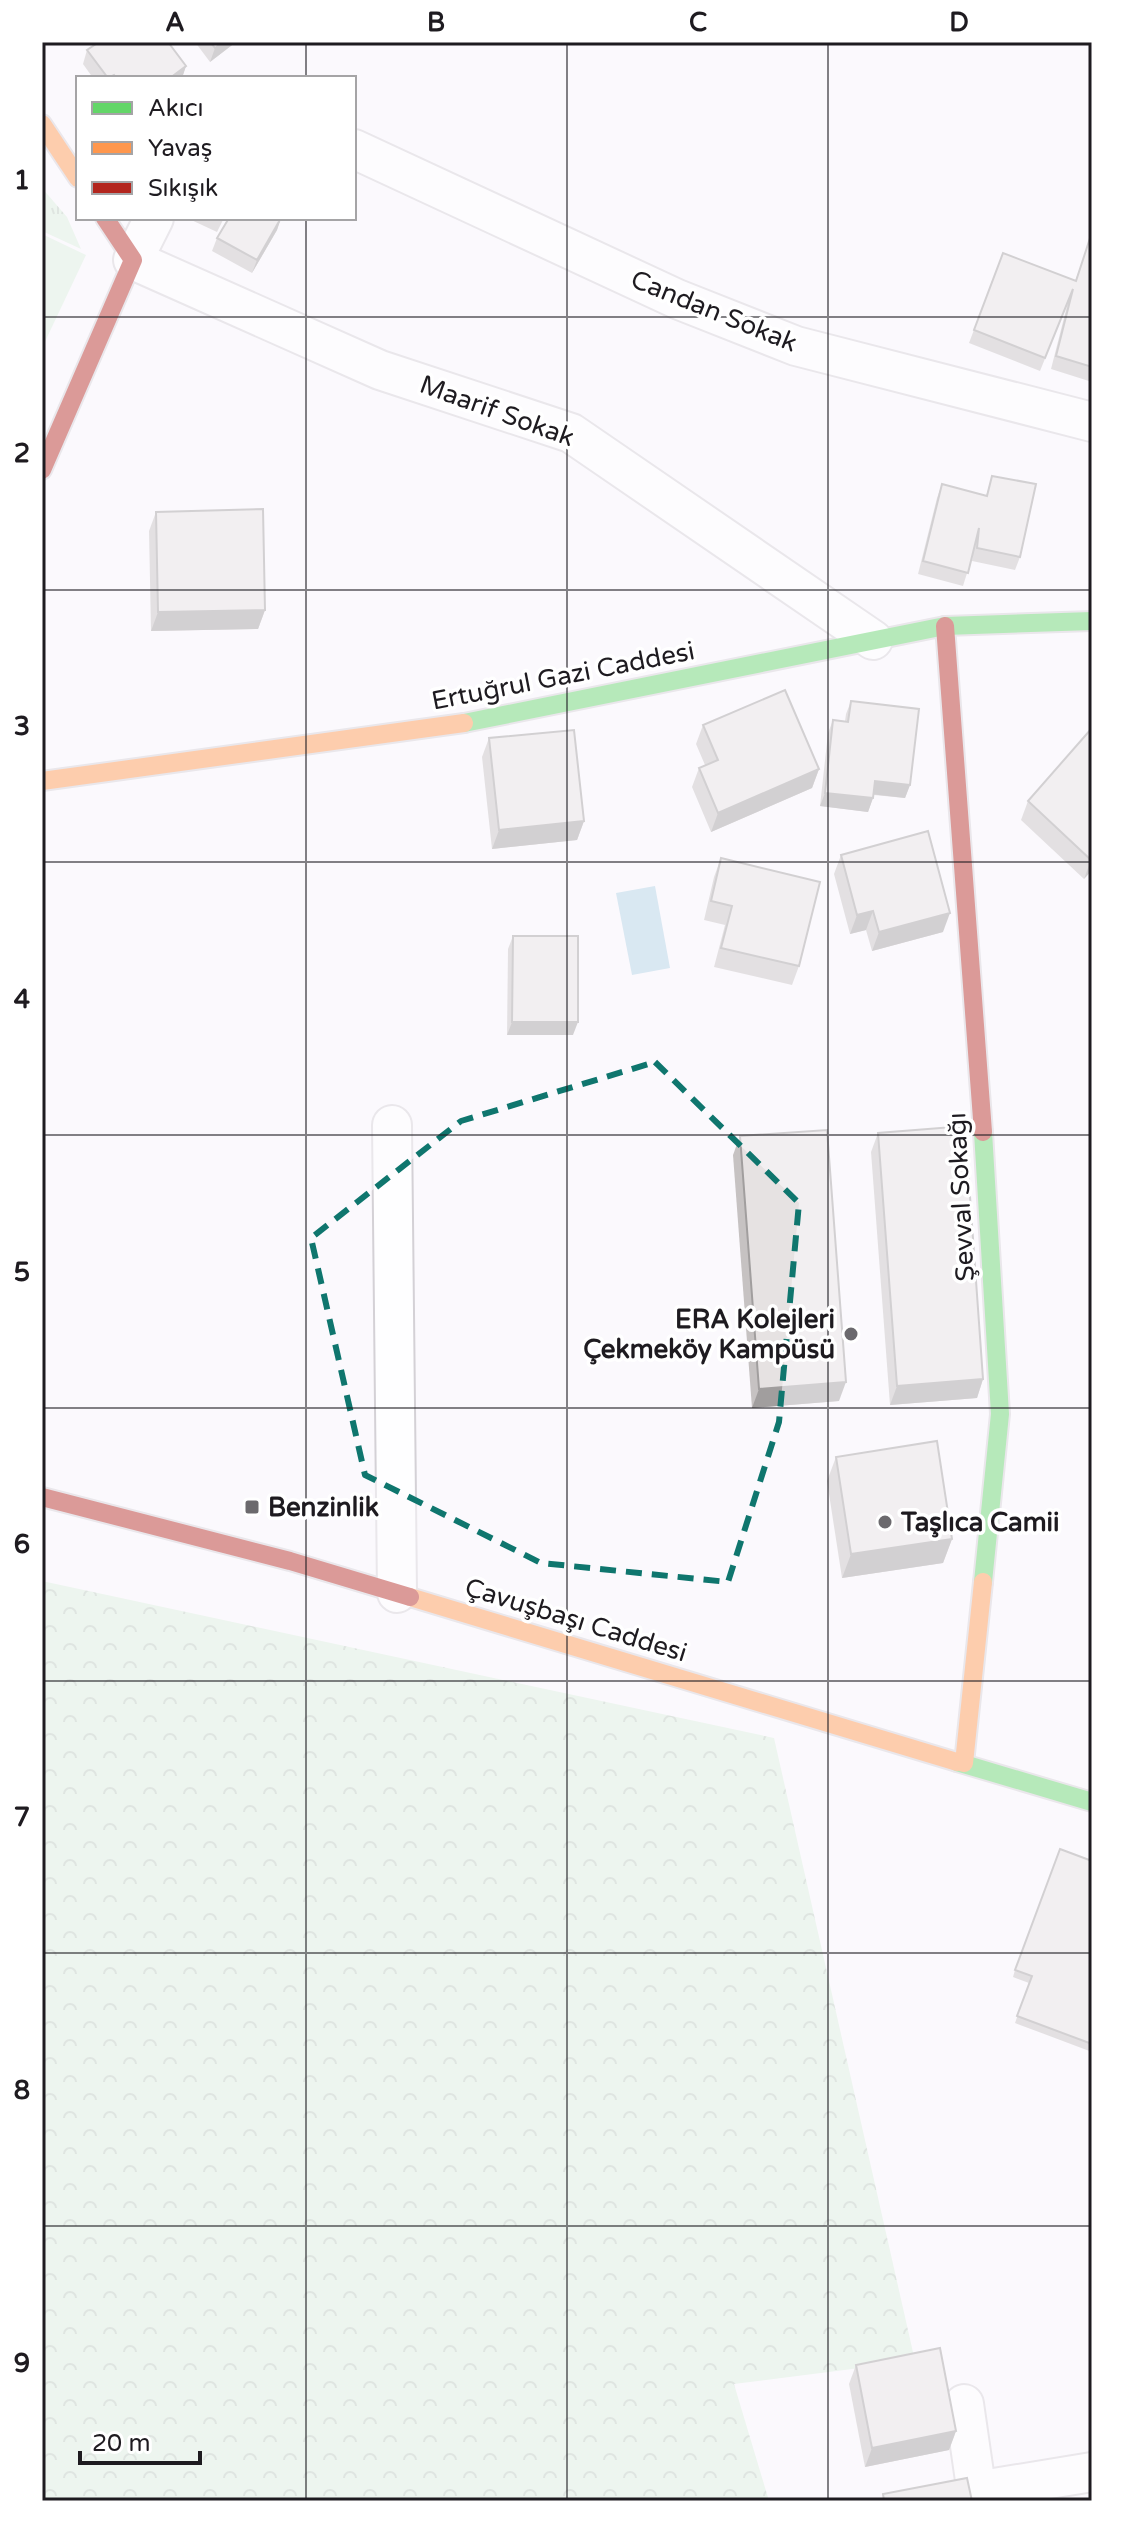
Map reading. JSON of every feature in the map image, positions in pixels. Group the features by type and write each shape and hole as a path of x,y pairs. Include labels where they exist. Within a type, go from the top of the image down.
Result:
{"street":[{"path":"42,124 76,175"},
{"name":"Candan Sokak","path":"356,150 677,299 796,346 1092,422"},
{"path":"106,220 133,260"},
{"path":"42,470 153,220"},
{"name":"Maarif Sokak","path":"133,260 380,370 571,433 873,640"},
{"name":"Ertuğrul Gazi Caddesi","path":"42,781 437,728 945,626 1092,621"},
{"name":"Şevval Sokağı","path":"945,626 974,979 1000,1414 964,1763"},
{"path":"392,1125 397,1593"},
{"name":"Çavuşbaşı Caddesi","path":"42,1497 290,1561 1092,1802"},
{"path":"964,2404 977,2496 1092,2472"}],"highlighted area":[{"path":"655,1062 799,1203 779,1422 728,1582 541,1563 365,1475 311,1238 461,1121"}],"green space":[{"path":"42,188 67,217 81,249 42,231"},
{"path":"42,234 86,255 42,348"},
{"path":"42,1581 774,1738 915,2361 734,2384 769,2501 42,2501"}],"water":[{"path":"655,886 670,968 632,975 616,893"}],"building":[{"path":"99,42 168,42 186,66 173,76 106,76 87,50"},
{"path":"228,220 280,220 257,260 217,238"},
{"path":"1091,235 1092,367 1056,356 1073,289 1045,358 974,330 1003,253 1076,281"},
{"path":"992,476 1036,484 1020,557 977,548 979,528 968,573 923,561 942,484 987,496"},
{"path":"263,509 265,610 158,612 156,512"},
{"path":"785,690 819,769 718,813 699,768 718,760 703,725"},
{"path":"851,701 919,709 910,785 875,781 873,798 825,793 833,720 848,722"},
{"path":"1092,728 1092,859 1091,860 1028,801"},
{"path":"574,730 584,821 499,830 489,738"},
{"path":"928,831 950,913 879,932 873,911 857,915 841,855"},
{"path":"721,858 820,882 799,966 721,948 732,906 711,901"},
{"path":"513,936 578,936 578,1022 512,1022"},
{"path":"965,1126 983,1379 897,1386 878,1133"},
{"path":"827,1130 846,1382 759,1389 740,1136"},
{"name":"Taşlıca Camii","path":"937,1441 952,1539 851,1554 836,1457"},
{"path":"1060,1849 1092,1861 1092,2044 1017,2016 1032,1976 1015,1970"},
{"path":"940,2348 956,2431 872,2448 856,2365"},
{"path":"967,2478 972,2501 884,2501 883,2494"}],"traffic: fast":[{"path":"464,723 945,626 1092,621"},
{"path":"983,1132 1000,1414 983,1582"},
{"path":"957,1762 1092,1802"}],"traffic: slow":[{"path":"42,124 76,175"},
{"path":"42,781 464,723"},
{"path":"964,1763 983,1582"},
{"path":"410,1597 957,1762"}],"traffic: jam":[{"path":"42,470 133,260 106,220"},
{"path":"945,626 983,1132"},
{"path":"42,1497 290,1561 410,1597"}],"place":[{"name":"ERA Kolejleri Çekmeköy Kampüsü","path":"851,1334"},
{"name":"Benzinlik","path":"252,1507"},
{"name":"Taşlıca Camii","path":"885,1522"}]}
